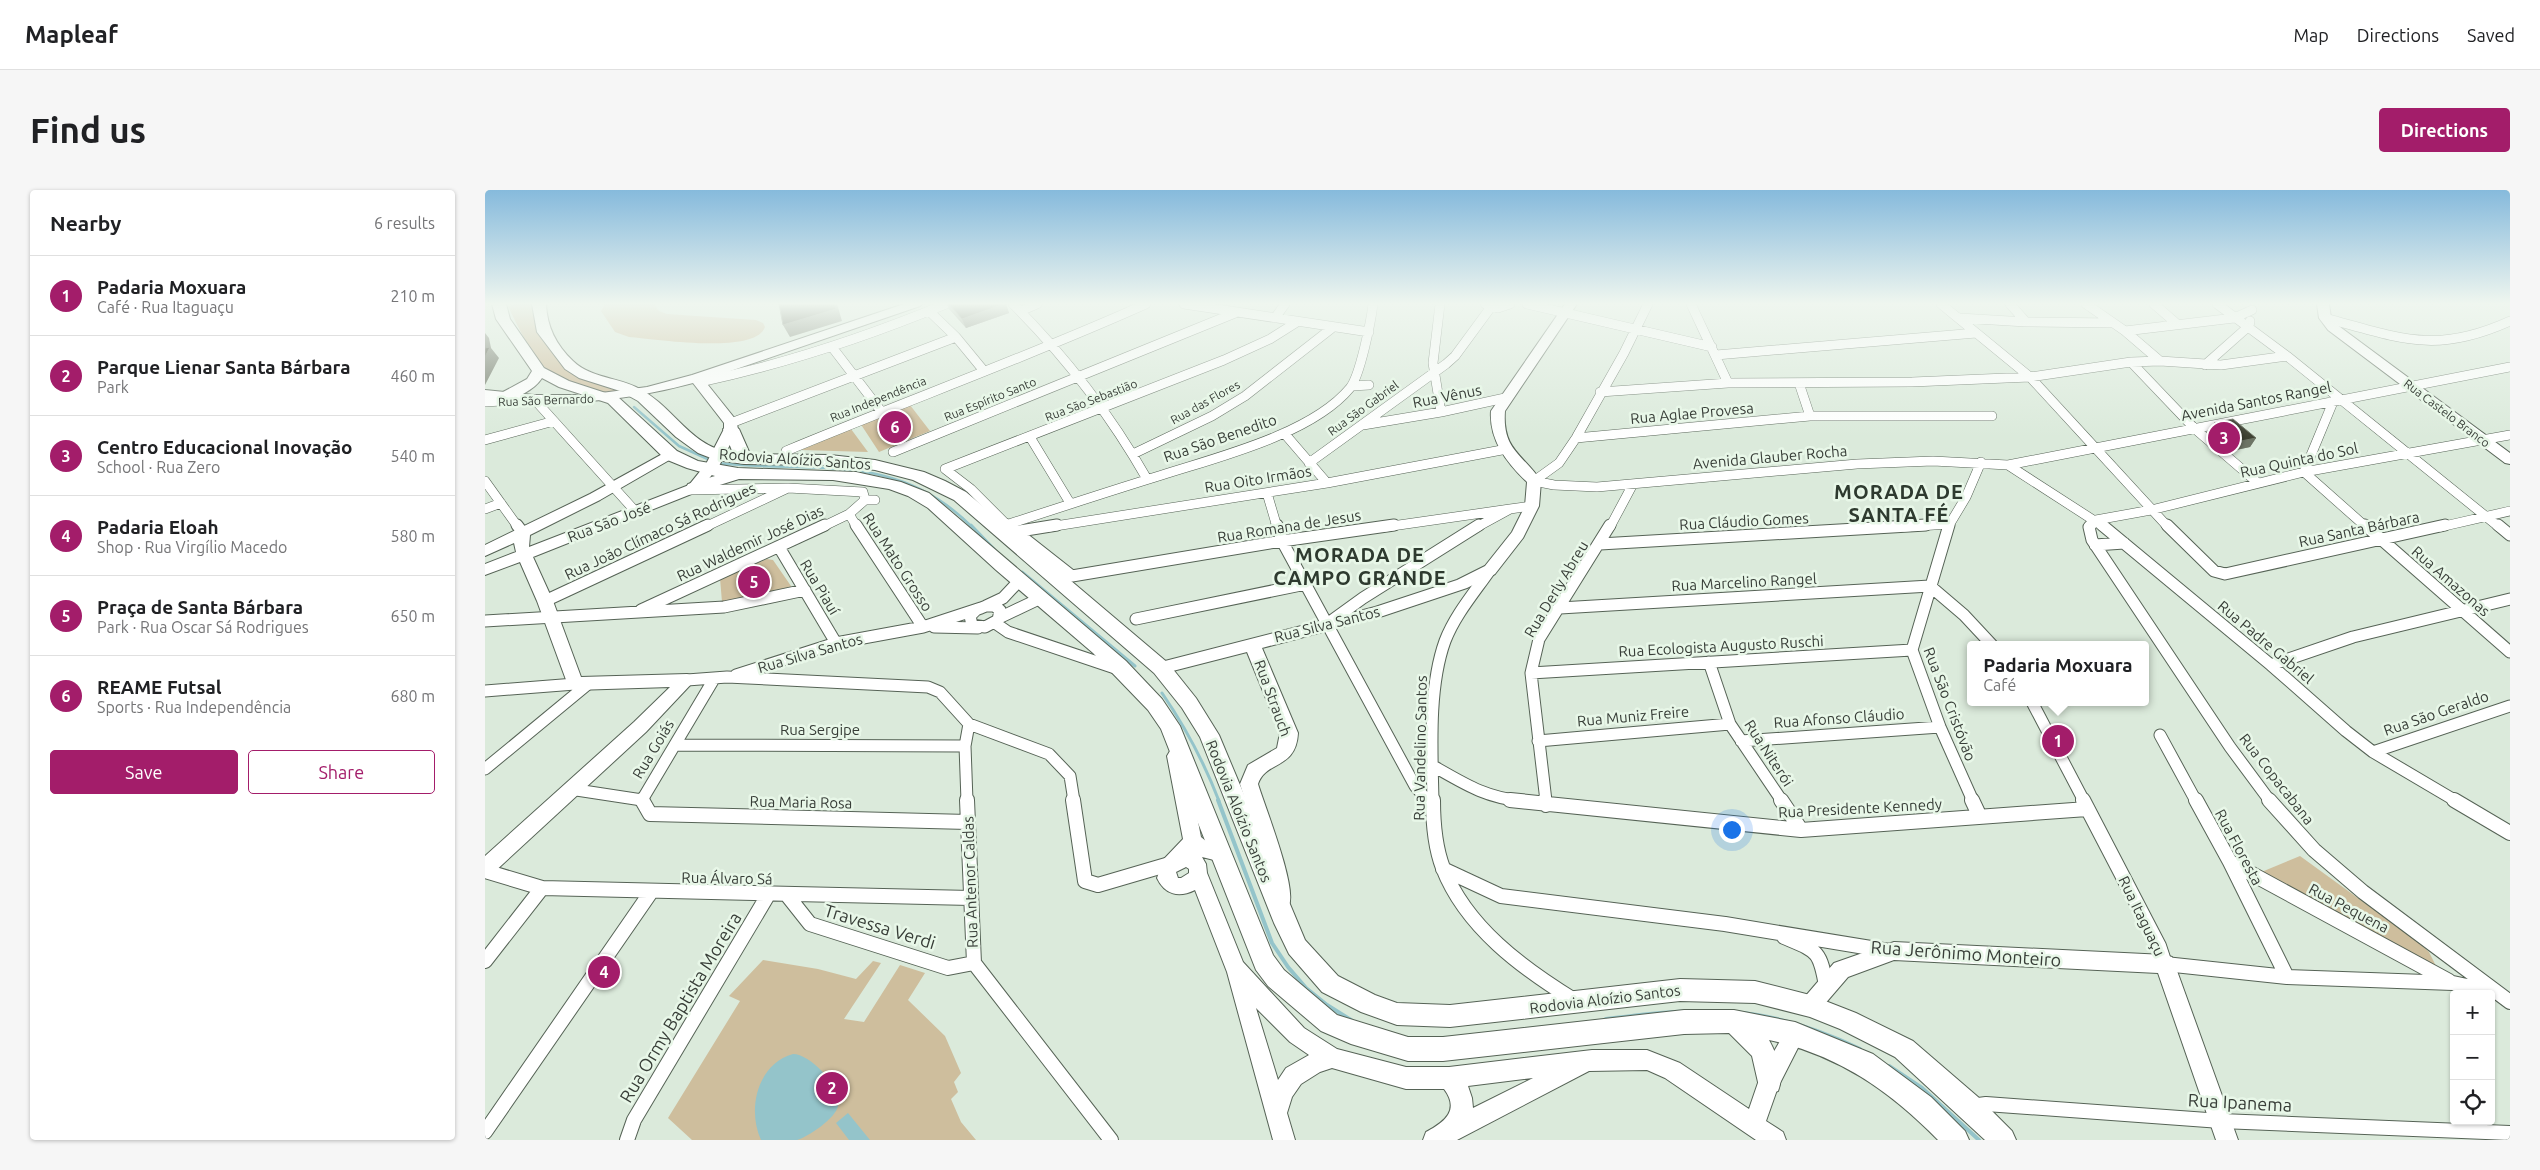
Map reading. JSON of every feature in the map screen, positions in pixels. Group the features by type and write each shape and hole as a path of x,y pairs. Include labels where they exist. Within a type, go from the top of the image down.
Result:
{"main road":[{"name":"Rodovia Aloízio Santos","path":"522,348 538,374 607,397 671,455 691,465 713,462 855,476 903,488 931,502 1019,581 1125,671 1159,708 1242,842 1297,947 1331,984 1363,1001 1397,1014 1450,1016 1680,990 1714,989 1755,992 1802,1020 1864,1063 1922,1106 1956,1140"},
{"name":"Rodovia Aloízio Santos","path":"555,348 568,365 581,373 637,393 713,462"},
{"path":"507,394 524,387 538,374"},
{"path":"537,403 533,387 538,374"},
{"path":"623,410 637,393"},
{"path":"692,489 742,466 731,426"},
{"name":"Rodovia Aloízio Santos","path":"742,466 830,460 866,463 912,473 943,486 960,496 1161,668 1189,703 1209,735 1242,842 1264,962 1276,978 1295,997 1329,1023 1380,1042 1407,1049 1443,1049 1684,1022 1848,1021 1904,1049 1969,1106 2003,1140"},
{"path":"1125,671 1161,668"},
{"path":"1147,696 1161,668"},
{"path":"1734,1022 1755,1039 1767,1058 1769,1082"}],"street":[{"name":"Rua São Bernardo","path":"560,399 607,397 637,393 698,380 781,348"},
{"path":"827,348 739,374 698,380 731,426 927,348"},
{"path":"833,348 881,411"},
{"path":"965,348 984,371"},
{"name":"Rua Independência","path":"786,450 881,411 1046,348"},
{"path":"1057,348 1103,409 1147,479"},
{"name":"Rua Espírito Santo","path":"893,452 1150,348"},
{"name":"Rua São Sebastião","path":"1010,529 985,502 945,469 1103,409 1250,348"},
{"name":"Rua das Flores","path":"1133,454 1212,416 1245,396 1306,348"},
{"name":"Rua São Benedito","path":"1010,529 1070,503 1251,446 1285,433 1337,402 1352,386 1364,348"},
{"path":"1435,348 1434,373 1441,412"},
{"name":"Rua São Gabriel","path":"1309,463 1363,425 1374,414 1434,373 1455,356 1460,348"},
{"path":"1534,481 1523,471 1507,449 1496,422 1498,411 1505,398 1541,348"},
{"path":"1490,570 1518,534 1531,506 1534,481 1559,463 1576,438 1626,348"},
{"path":"1705,348 1714,351 1753,348"},
{"path":"1995,348 2030,376 2151,510"},
{"path":"2145,348 2160,361"},
{"path":"2205,365 2224,348"},
{"path":"2277,348 2337,401 2510,535"},
{"name":"Rua Castelo Branco","path":"2362,348 2510,460"},
{"path":"1714,351 1727,383"},
{"path":"1600,392 1727,383 1912,382 2030,376 2131,362 2160,361 2205,365 2235,364 2287,356"},
{"path":"2131,362 2194,428 2258,483"},
{"name":"Avenida Santos Rangel","path":"2008,465 2510,367"},
{"path":"1799,383 1810,416"},
{"path":"1352,386 1369,385"},
{"path":"485,394 507,394 537,403 560,399"},
{"name":"Rua Vênus","path":"1363,425 1441,412 1505,398"},
{"path":"2305,472 2337,401"},
{"name":"Rua São Bernardo","path":"485,402 537,403"},
{"path":"537,403 636,512"},
{"name":"Rua Aglae Provesa","path":"1576,438 1810,416 1991,416"},
{"path":"485,440 554,421"},
{"name":"Rua São José","path":"485,570 692,489 713,462 731,426"},
{"path":"1285,433 1294,447 1327,483"},
{"name":"Rua Quinta do Sol","path":"2096,520 2151,510 2305,472 2510,435"},
{"path":"1030,437 1070,503"},
{"name":"Rua Oito Irmãos","path":"1010,529 1267,493 1507,449"},
{"name":"Rua São José","path":"485,551 615,487 671,455"},
{"name":"Avenida Glauber Rocha","path":"1534,481 1561,486 1633,484 1886,462 1981,462 2008,465"},
{"name":"Rua São Cristóvão","path":"1980,817 1940,727 1912,650 1949,524 1966,497 1981,462"},
{"name":"Rua Padre Gabriel","path":"2008,465 2096,520 2271,665 2346,732 2373,752 2510,833"},
{"name":"Rua Amazonas","path":"2305,472 2510,652"},
{"path":"485,481 523,533 520,543 524,555 545,601 549,616 581,684"},
{"name":"Rua Derly Abreu","path":"1546,805 1531,673 1539,639 1600,544 1633,484"},
{"path":"692,489 788,488"},
{"name":"Rua Waldemir José Dias","path":"635,612 849,514 870,500 863,492 788,488"},
{"name":"Rua João Clímaco Sá Rodrigues","path":"545,601 788,488"},
{"path":"1267,493 1282,541 1415,786 1433,806"},
{"path":"485,509 501,503"},
{"name":"Rua Romana de Jesus","path":"1010,529 1072,576 1282,541 1531,506"},
{"path":"1327,624 1363,598 1459,536 1510,509"},
{"name":"Rua Santa Bárbara","path":"2151,510 2214,571 2225,574 2380,538 2510,511"},
{"name":"Rua Mato Grosso","path":"849,514 923,627"},
{"name":"Rua Copacabana","path":"2096,520 2089,527 2089,533 2095,545 2230,747 2276,809 2314,850 2363,892 2510,1002"},
{"name":"Rua Cláudio Gomes","path":"1600,544 1949,524"},
{"path":"2095,545 2124,543"},
{"name":"Rua Piauí","path":"779,547 836,643"},
{"name":"Rua Silva Santos","path":"1161,668 1429,596 1462,584 1490,570"},
{"name":"Rua Vandelino Santos","path":"1490,570 1452,627 1439,660 1434,689 1433,806 1435,834 1443,869 1464,907 1507,953 1540,980 1577,1002"},
{"name":"Rua Silva Santos","path":"727,677 836,643 923,627 983,607 1003,598 1019,581"},
{"path":"1136,619 1306,584"},
{"path":"1930,586 1964,615 1988,641"},
{"name":"Rua Marcelino Rangel","path":"1559,608 1930,586"},
{"path":"485,621 724,607 805,590"},
{"path":"998,620 1041,598"},
{"path":"2271,665 2353,637 2460,609 2510,599"},
{"path":"980,628 972,625 969,620 973,613 983,607 998,608 998,620 1008,632 1125,671"},
{"name":"Rua Silva Santos","path":"923,627 980,628 998,620"},
{"name":"Rua Strauch","path":"1242,842 1249,784 1254,770 1281,755 1289,745 1289,733 1252,643"},
{"name":"Rua Ecologista Augusto Ruschi","path":"1531,673 1912,650"},
{"name":"Rua Niterói","path":"1709,662 1718,694 1730,724 1801,830"},
{"path":"485,691 727,677 928,687 940,692 969,724 1049,754 1070,776 1085,881 1098,885 1139,873 1175,872 1205,894"},
{"name":"Rua Goiás","path":"571,789 642,800 714,679"},
{"path":"485,869 639,727 687,680"},
{"path":"485,769 581,684"},
{"name":"Rua Itaguaçu","path":"2034,706 2159,946 2224,1131"},
{"name":"Rua São Geraldo","path":"2373,752 2510,706"},
{"name":"Rua Antenor Caldas","path":"969,724 965,746 973,963 1111,1140"},
{"name":"Rua Muniz Freire","path":"1538,741 1730,724"},
{"path":"1170,726 1193,842 1201,849 1242,842"},
{"name":"Rua Afonso Cláudio","path":"1741,741 1940,727"},
{"name":"Rua Floresta","path":"2160,735 2230,862 2287,977"},
{"name":"Rua Sergipe","path":"675,745 965,746"},
{"name":"Rua Presidente Kennedy","path":"1433,766 1478,792 1502,799 1801,830 2087,809"},
{"name":"Rua Maria Rosa","path":"642,800 650,814 968,822"},
{"path":"1175,872 1193,842"},
{"path":"1198,870 1242,842"},
{"path":"1175,872 1188,859 1197,864 1205,894 1235,968 1284,1140"},
{"name":"Rua Pequena","path":"2230,862 2453,983"},
{"name":"Rua Álvaro Sá","path":"485,869 542,888 768,895 971,898"},
{"name":"Rua Jerônimo Monteiro","path":"1443,869 1501,896 1766,930 1894,951 2165,964 2287,977 2453,983 2496,993"},
{"path":"485,961 542,888"},
{"path":"485,1132 651,892"},
{"name":"Rua Ormy Baptista Moreira","path":"627,1140 634,1120 768,895"},
{"name":"Travessa Verdi","path":"787,895 810,924 948,968 973,963"},
{"path":"1766,930 1809,948 1822,960 1825,986"},
{"path":"1753,1125 1769,1082 1802,1020 1825,986 1846,967 1894,951"},
{"path":"1235,968 1267,1005 1297,1035 1333,1058 1406,1078 1449,1078 1592,1060 1647,1060 1672,1070 1775,1140"},
{"path":"1276,1116 1280,1097 1293,1074 1311,1064 1333,1058"},
{"path":"1441,1136 1592,1060"},
{"path":"1441,1136 1462,1117 1463,1102 1459,1090 1449,1078"},
{"name":"Rua Ipanema","path":"1969,1106 1986,1104 2224,1131 2510,1133"}],"shaded area":[{"path":"530,348 555,348 562,365 619,390 610,395 571,383 549,371"},
{"path":"910,405 930,431 879,452 860,423"},
{"path":"851,429 868,452 801,450"},
{"path":"767,559 773,560 791,586 790,589 722,602 720,578"},
{"path":"2300,856 2417,941 2429,952 2437,968 2259,873"},
{"path":"763,960 818,969 856,979 873,961 881,963 844,1019 864,1022 900,965 925,973 908,1000 945,1036 961,1073 954,1082 958,1092 951,1099 961,1122 976,1140 692,1140 668,1118 740,1001 729,996"}],"water":[{"path":"793,1054 800,1055 824,1073 835,1090 838,1106 827,1121 802,1138 797,1140 761,1140 755,1115 755,1102 758,1090 763,1078 771,1067 781,1059"},
{"path":"848,1113 870,1140 849,1140 836,1123"}],"building":[{"path":"485,348 489,348 485,357"},
{"path":"2233,419 2256,438 2236,442 2214,423"}],"waterway":[{"path":"634,407 679,446 712,461"},
{"path":"718,463 853,470 884,476 914,486 943,503 972,527"},
{"path":"971,525 994,549"},
{"path":"1022,572 1135,666"},
{"path":"1162,693 1194,746 1219,801"},
{"path":"1218,800 1272,943 1288,967 1306,988 1327,1005 1351,1020"},
{"path":"1606,1019 1675,1012 1736,1012 1765,1016 1795,1024 1826,1034 1860,1049"},
{"path":"1889,1066 1922,1088 1979,1140"}],"place":[{"name":"REAME Futsal","path":"895,427"},
{"name":"Centro Educacional Inovação","path":"2224,438"},
{"name":"Praça de Santa Bárbara","path":"754,582"},
{"name":"Padaria Moxuara","path":"2058,741"},
{"name":"Padaria Eloah","path":"604,972"},
{"name":"Parque Lienar Santa Bárbara","path":"832,1088"}],"district":[{"name":"MORADA DE SANTA FÉ","path":"1899,502"},
{"name":"MORADA DE CAMPO GRANDE","path":"1360,566"}]}
